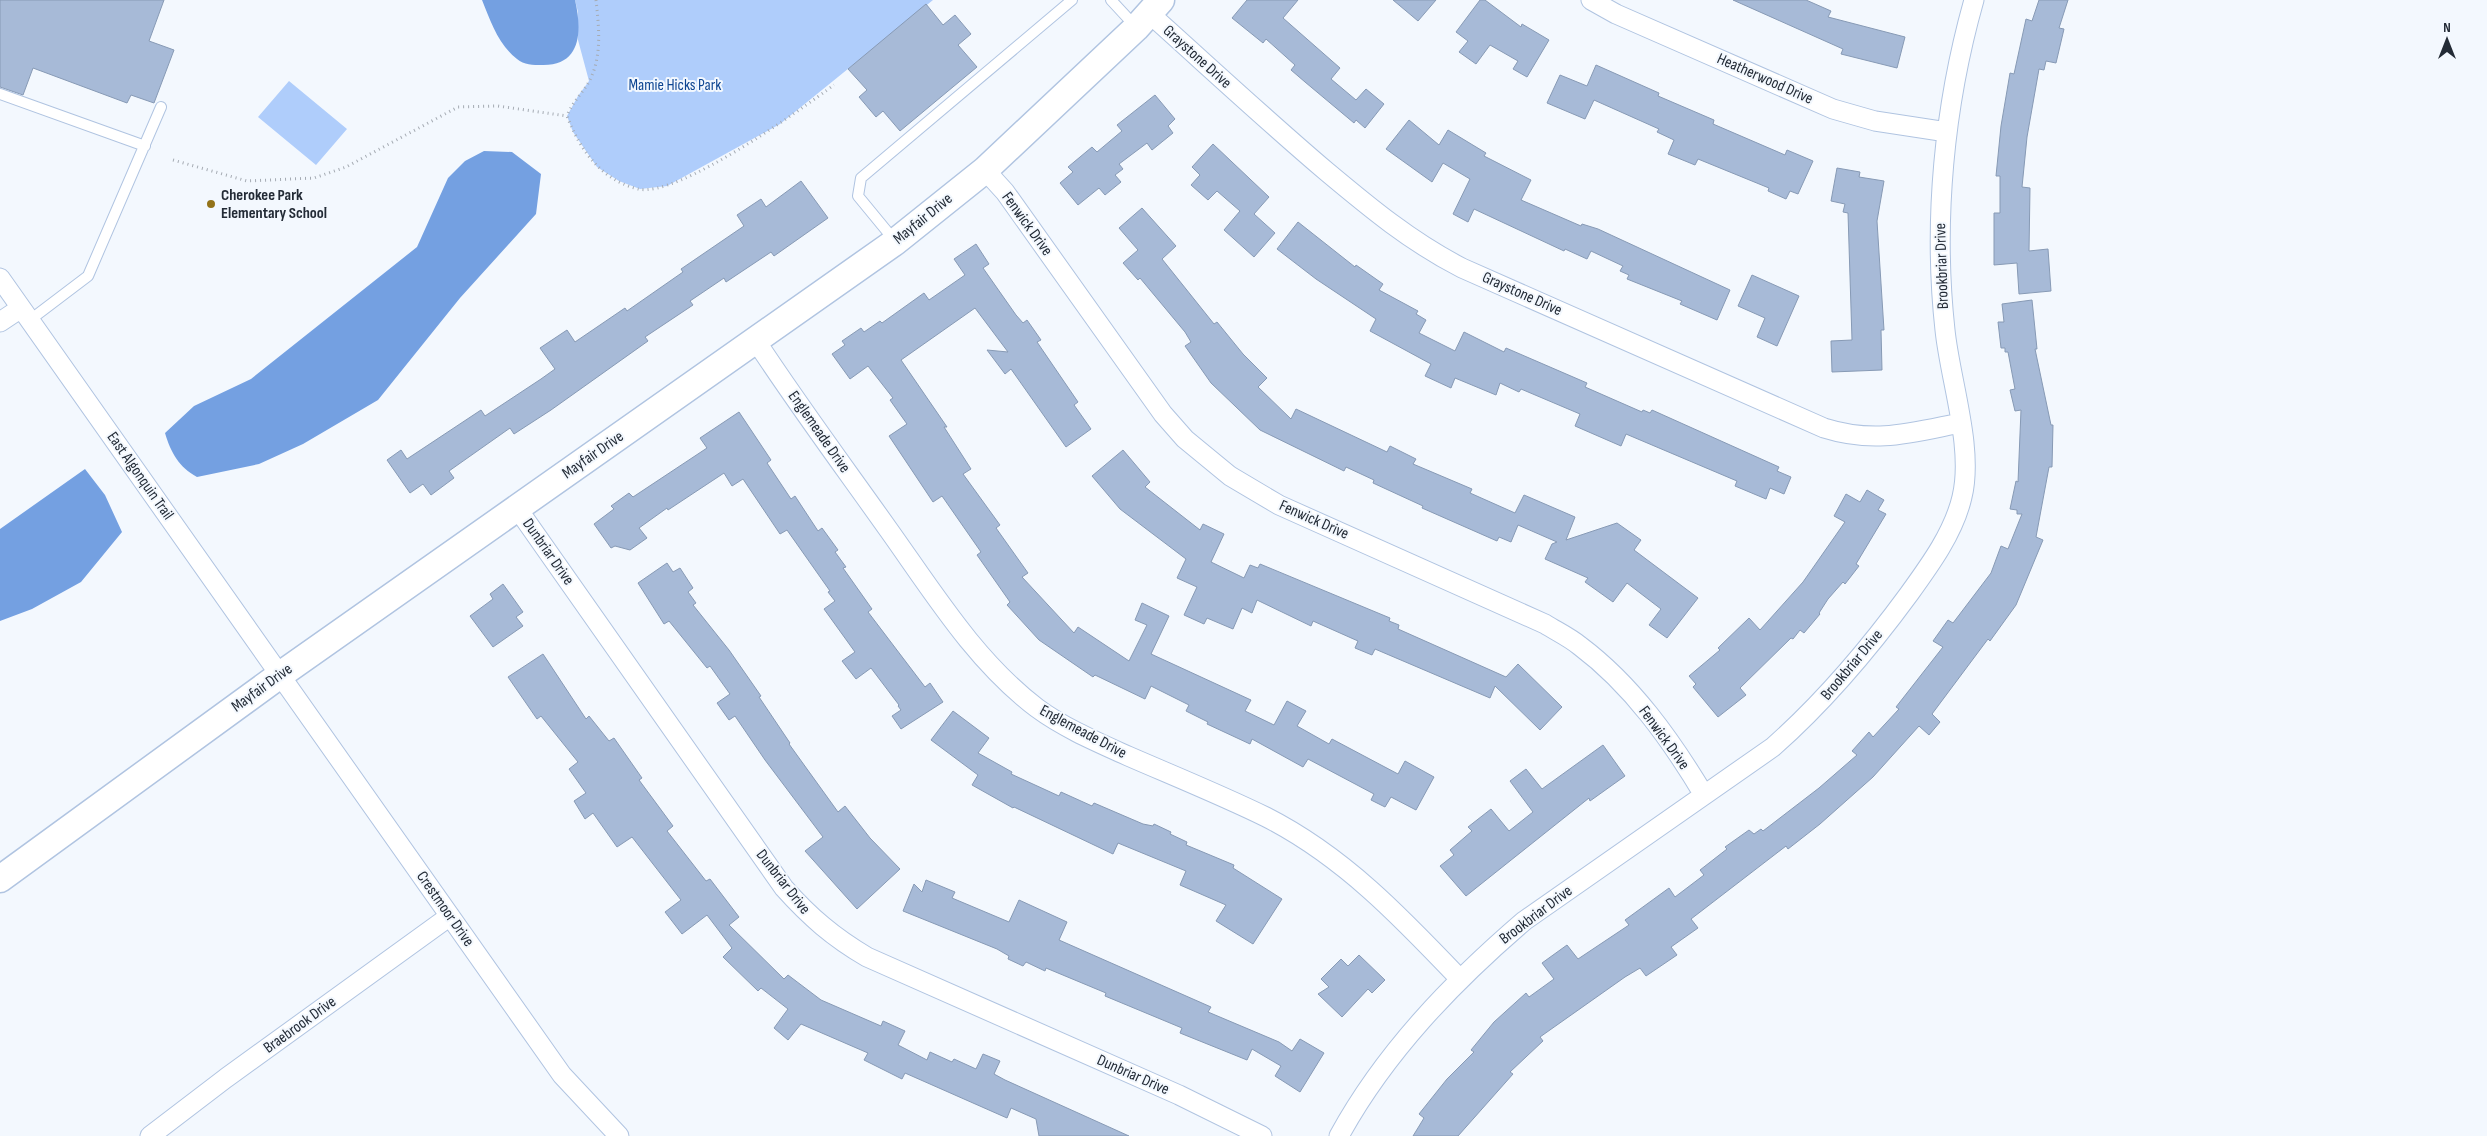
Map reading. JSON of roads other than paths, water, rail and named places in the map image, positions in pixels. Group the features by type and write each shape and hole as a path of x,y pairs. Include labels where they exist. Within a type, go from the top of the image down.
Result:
{"street":[{"name":"Heatherwood Drive","path":"1591,0 1616,14 1833,109 1875,121 1947,132"},
{"name":"Brookbriar Drive","path":"1339,1136 1373,1082 1400,1045 1460,979 1524,921 1773,747 1801,722 1837,686 1870,646 1920,579 1945,539 1962,497 1966,457 1945,331 1941,281 1941,207 1947,132 1958,62 1974,0"},
{"name":"Mayfair Drive","path":"0,879 280,675 895,242 985,170 1149,14"},
{"name":"Graystone Drive","path":"1149,14 1297,147 1380,216 1413,240 1462,268 1824,428 1844,434 1883,437 1960,423"},
{"name":"Fenwick Drive","path":"985,170 1005,192 1163,414 1204,456 1230,476 1279,505 1545,624 1580,645 1616,676 1636,699 1664,734 1704,796"},
{"name":"East Algonquin Trail","path":"0,278 280,675"},
{"path":"0,322 25,314"},
{"name":"Englemeade Drive","path":"756,341 939,601 982,658 1008,684 1038,709 1066,726 1101,744 1243,806 1315,846 1366,885 1460,979"},
{"name":"Dunbriar Drive","path":"517,508 784,888 808,915 837,939 867,957 1178,1095 1262,1136"},
{"name":"Crestmoor Drive","path":"280,675 562,1075 619,1136"},
{"name":"Braebrook Drive","path":"150,1136 226,1078 450,916"}],"lane":[{"path":"895,242 858,196 862,178 1072,0"},
{"path":"1111,0 1149,14"},
{"path":"0,94 145,146"},
{"path":"25,314 88,276 161,106"}],"place":[{"name":"Cherokee Park Elementary School","path":"211,204"}],"park label":[{"name":"Mamie Hicks Park","path":"675,85"}]}
